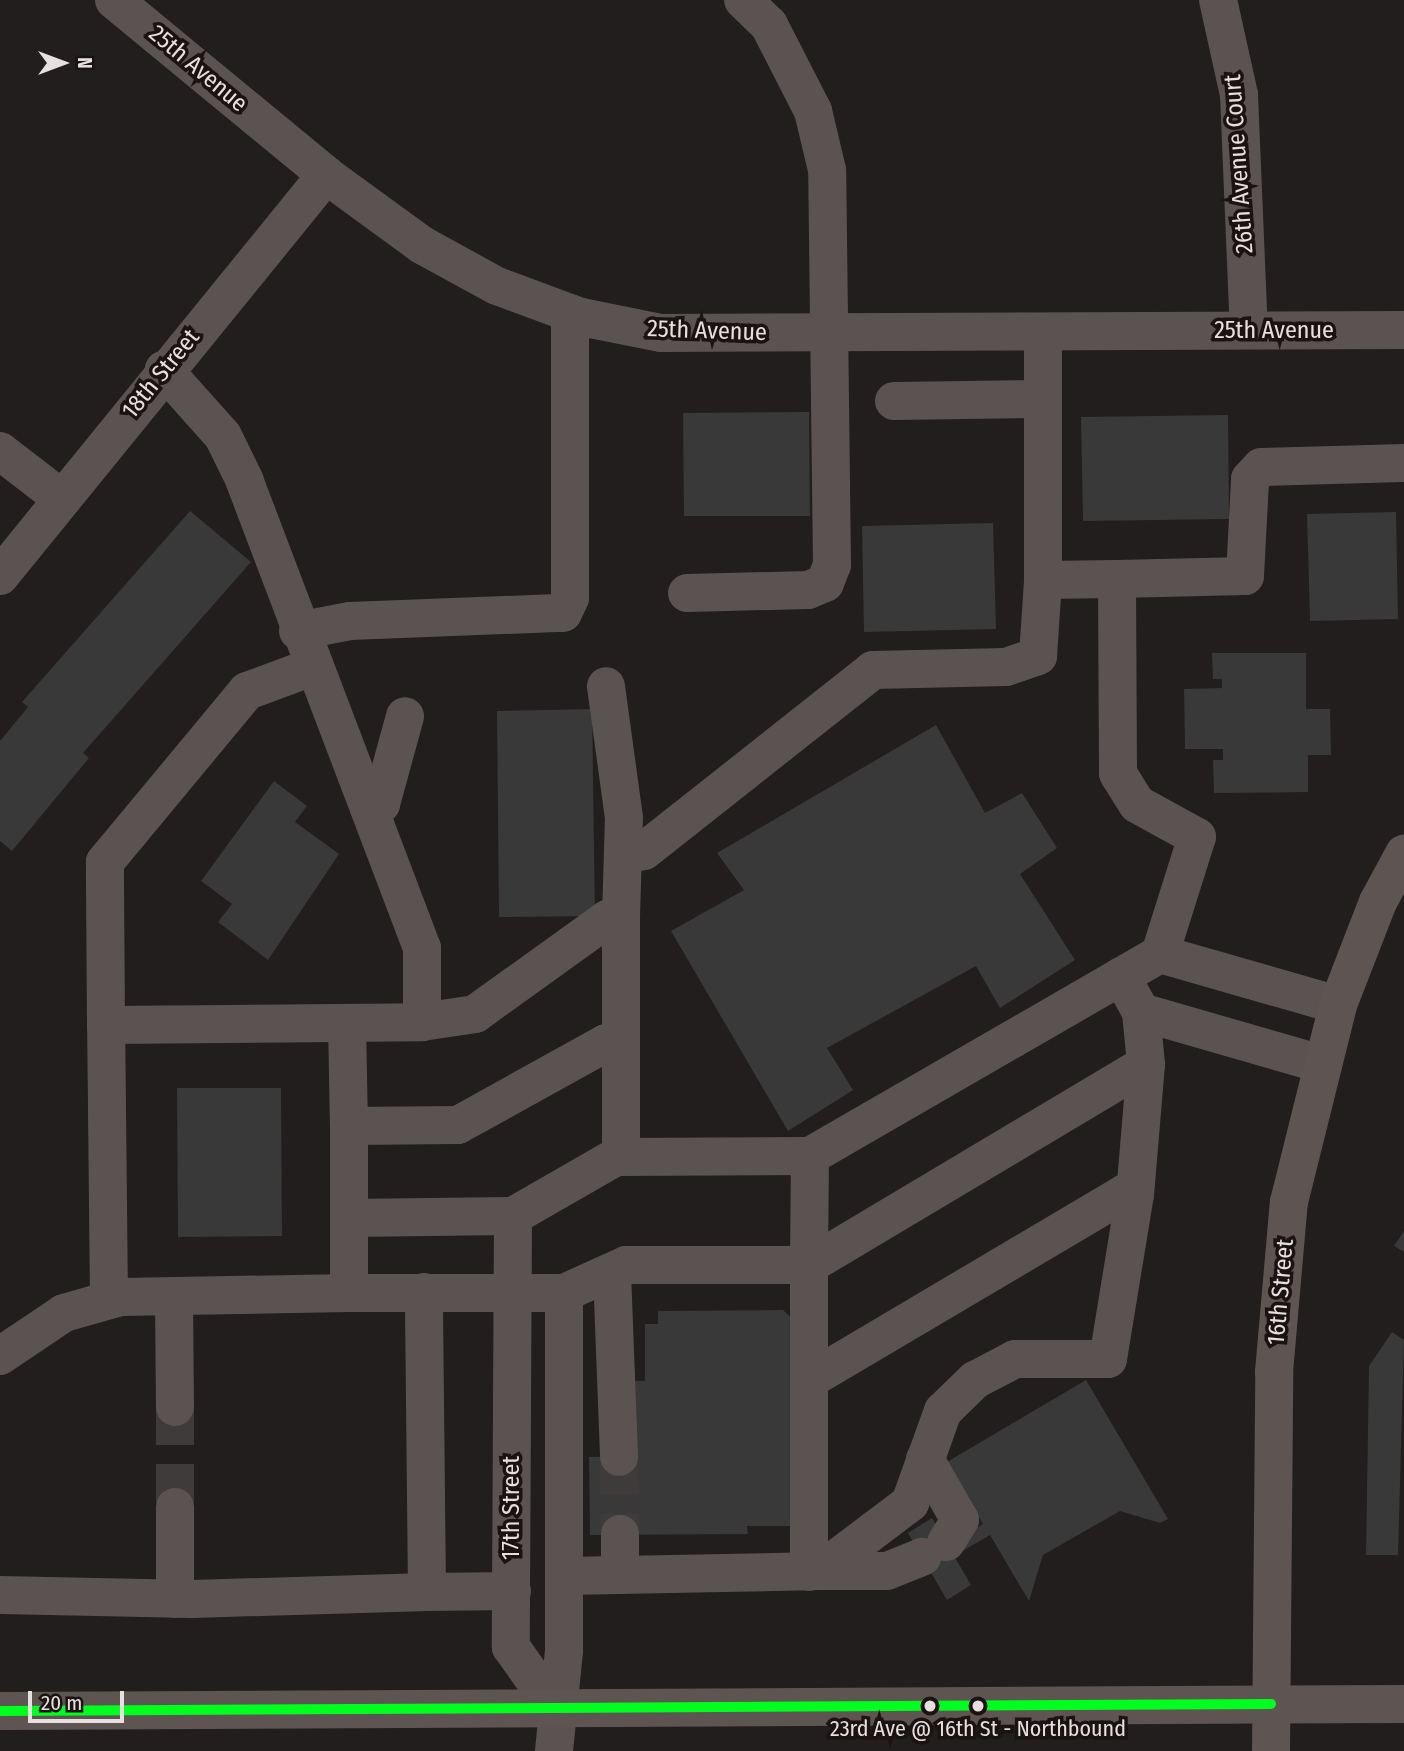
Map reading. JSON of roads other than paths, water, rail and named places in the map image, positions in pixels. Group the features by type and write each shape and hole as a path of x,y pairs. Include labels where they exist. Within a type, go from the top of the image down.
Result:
{"main road":[{"name":"16th Street","path":"1271,1751 1279,1296 1295,1170 1338,1005 1378,902 1404,854"},
{"path":"0,1711 1404,1704"}],"street":[{"name":"25th Avenue","path":"114,0 326,175 422,245 497,286 570,313 661,333 828,335 1404,330"},
{"path":"687,593 808,590 825,583 832,565 827,170 813,111 769,25 743,0"},
{"name":"26th Avenue Court","path":"1218,0 1239,95 1249,330"},
{"name":"18th Street","path":"0,576 164,370 326,175"},
{"path":"299,631 350,621 563,613 570,598 570,313"},
{"path":"622,855 643,851 873,670 1006,667 1038,656 1044,580 1044,332"},
{"path":"164,370 223,436 313,667 372,808 422,948 422,1022"},
{"path":"894,401 1044,399"},
{"path":"0,451 61,498"},
{"path":"1044,580 1245,576 1250,479 1262,467 1404,463"},
{"path":"349,1217 513,1216 621,1157 810,1156 1160,954 1197,837 1137,804 1118,773 1117,579"},
{"path":"109,1300 105,862 247,691 313,667"},
{"path":"606,686 622,855 621,1157"},
{"path":"372,808 381,804 405,716"},
{"path":"106,1025 422,1022 475,1014 607,919 621,917"},
{"path":"1160,954 1338,1005"},
{"path":"815,1572 910,1503 943,1410 975,1380 1015,1359 1108,1359 1135,1195 1146,1065 1142,1012 1121,976"},
{"path":"1142,1012 1321,1064"},
{"path":"348,1023 349,1293"},
{"path":"349,1126 458,1125 606,1043 621,1041"},
{"path":"0,1356 64,1313 109,1300 174,1296 349,1293 564,1293 626,1265 809,1265 1146,1065"},
{"path":"810,1156 809,1380 815,1572"},
{"path":"809,1380 1125,1193 1135,1195"},
{"name":"17th Street","path":"513,1216 511,1647 554,1708"},
{"path":"612,1273 619,1457"},
{"path":"424,1292 427,1592"},
{"path":"554,1751 554,1708 564,1650 564,1293"},
{"path":"174,1296 175,1407"},
{"path":"565,1576 887,1571 934,1550 960,1520 925,1460"},
{"path":"175,1507 175,1599"},
{"path":"620,1534 620,1575"},
{"path":"0,1595 175,1599 512,1591"}],"tunnel":[{"path":"175,1407 175,1507"},
{"path":"619,1457 620,1534"}],"place":[{"name":"23rd Ave @ 16th St - Northbound","path":"978,1706"}]}
